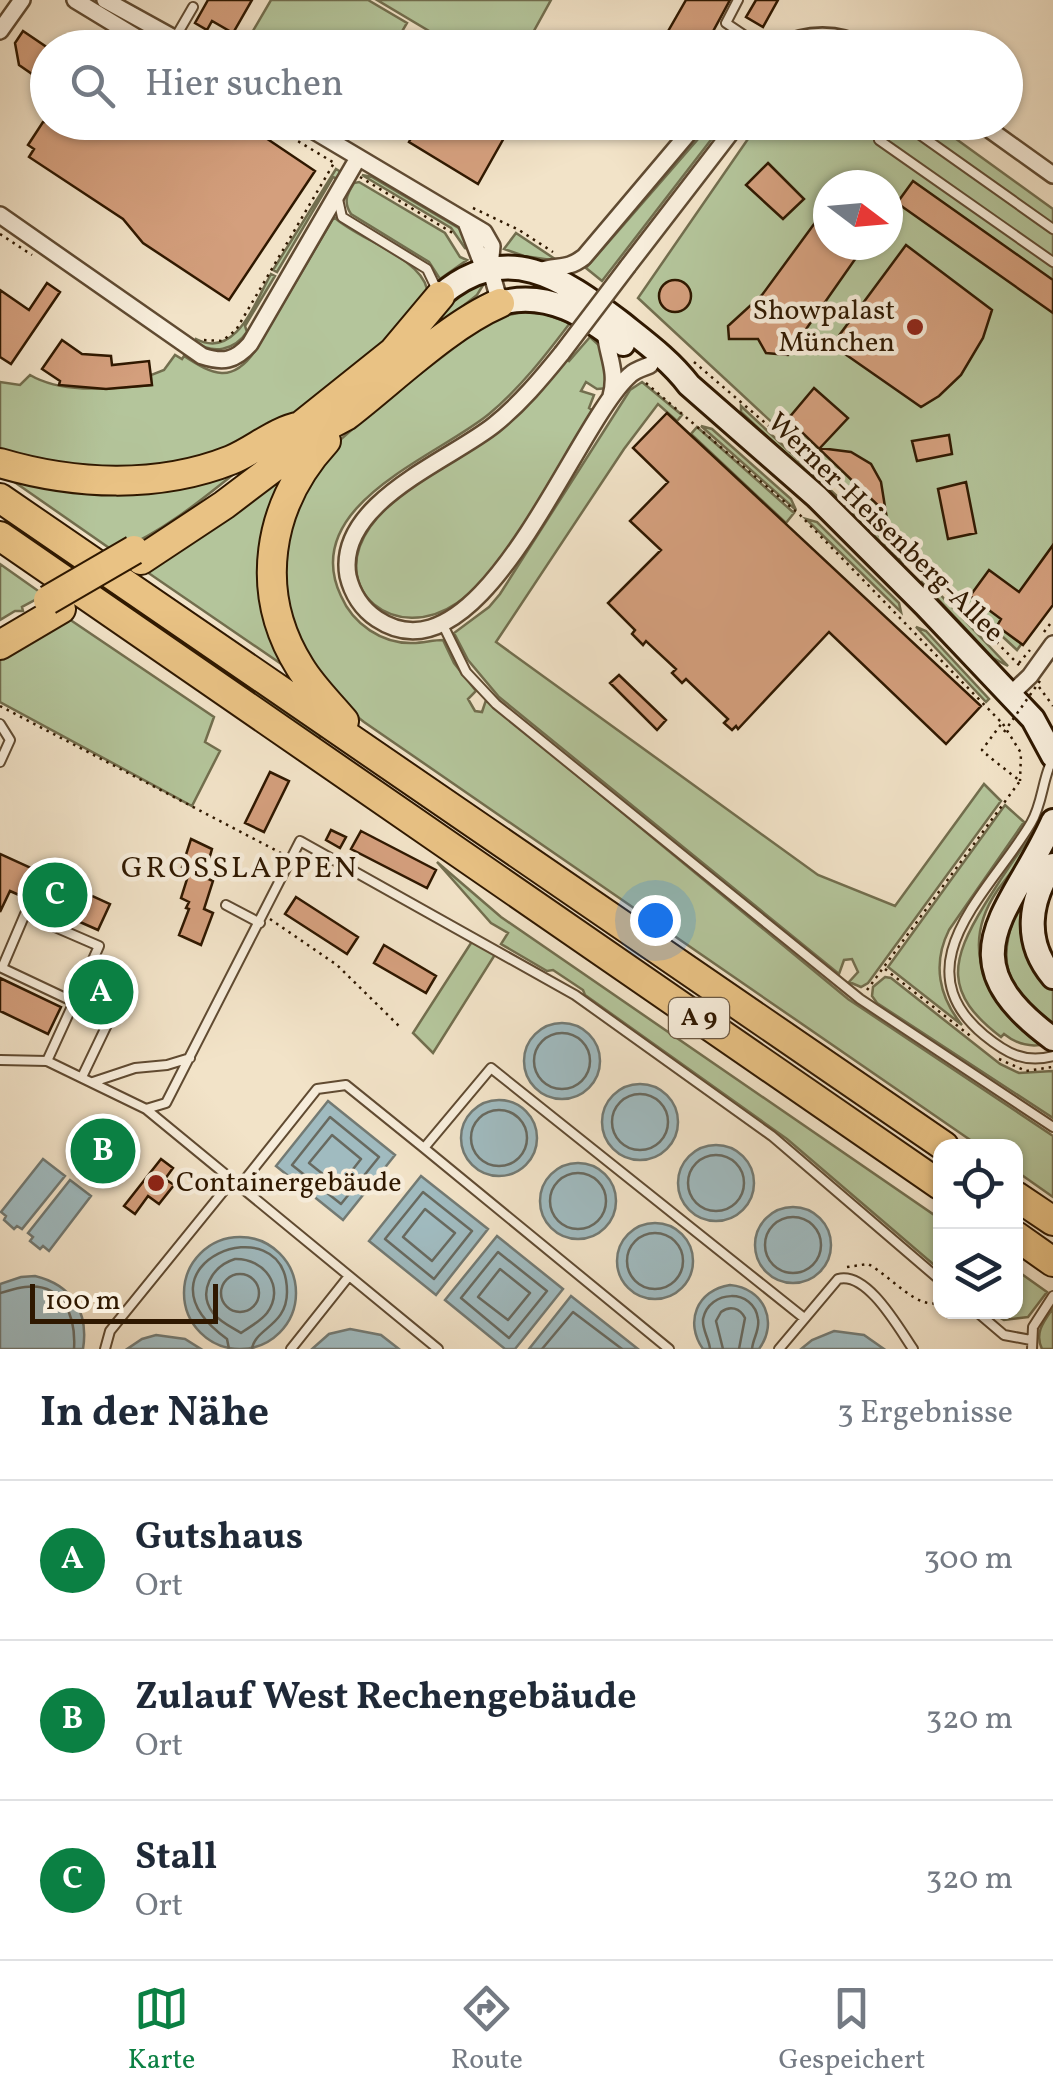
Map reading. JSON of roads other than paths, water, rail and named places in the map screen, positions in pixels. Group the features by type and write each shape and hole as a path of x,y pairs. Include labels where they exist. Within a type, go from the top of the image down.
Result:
{"highway":[{"path":"137,555 203,507 392,352 440,296"},
{"path":"0,645 55,604 224,505 444,339 500,303"},
{"path":"346,416 314,454 287,497 273,541 271,584 279,623 301,670 372,754"},
{"path":"0,463 56,477 94,480 166,476 227,461 286,429 301,426"},
{"name":"A 9","path":"0,498 934,1139"},
{"name":"A 9","path":"2,538 933,1180"},
{"path":"0,628 55,604"},
{"path":"1023,1201 1053,1221"},
{"path":"1023,1241 1053,1262"}],"street":[{"path":"0,31 22,0"},
{"path":"74,0 124,30"},
{"path":"105,0 160,30"},
{"path":"322,140 354,165 466,222 488,238 493,258 483,259 440,296"},
{"path":"538,272 549,267 572,266 584,257 683,140"},
{"path":"642,369 610,400 502,570 470,605 426,628 401,628 369,613 350,582 347,568 351,543 367,515 492,427 527,396 726,140"},
{"path":"1004,140 1053,175"},
{"path":"1,217 202,356 228,361 250,344 354,165"},
{"path":"483,259 500,303"},
{"name":"Werner-Heisenberg-Allee","path":"483,259 555,277 675,366 689,385 858,537 1010,695 1046,718 1053,757"},
{"name":"Werner-Heisenberg-Allee","path":"500,303 522,298 574,310 605,331 642,369 689,385"},
{"path":"605,331 615,366 610,400"},
{"path":"1010,695 1030,672 1045,644"},
{"path":"1049,1036 1008,999 996,972 993,939 1004,904 1053,821"},
{"path":"1053,864 1038,888 1031,924 1040,960 1053,977"}],"lane":[{"path":"736,30 726,23 738,0"},
{"path":"180,30 193,7"},
{"path":"879,140 1053,262"},
{"path":"927,140 1053,229"},
{"path":"337,195 342,217 426,270 440,296"},
{"path":"442,623 466,672 496,704 860,999 1053,1127"},
{"path":"0,724 10,740 0,762"},
{"path":"1053,757 1037,812 953,943 948,974 954,1001 993,1043 1017,1058 1034,1061 1053,1056"},
{"path":"146,1108 166,1103 300,841 575,995 772,1136 933,1274"},
{"path":"226,906 262,919"},
{"path":"47,1061 74,1002 99,946 25,914 2,968 74,1002"},
{"path":"82,1077 115,1008"},
{"path":"3,1057 47,1061 146,1108 438,1349"},
{"path":"93,1082 134,1068 190,1058"},
{"path":"424,1148 492,1068 804,1318"},
{"path":"105,1349 110,1331 226,1188 239,1187 317,1089 346,1085 670,1349"},
{"path":"291,1349 348,1276"},
{"path":"780,1349 838,1280 846,1277 862,1283 913,1349"},
{"path":"985,1319 1004,1335 1031,1344 1033,1327 1051,1300"}],"water":[{"path":"562,1023 589,1034 600,1061 589,1088 562,1099 535,1088 524,1061 535,1034"},
{"path":"640,1084 667,1095 678,1122 667,1149 640,1160 613,1149 602,1122 613,1095"},
{"path":"499,1100 526,1111 537,1138 526,1165 499,1176 472,1165 461,1138 472,1111"},
{"path":"328,1101 395,1155 343,1220 276,1166"},
{"path":"716,1145 743,1156 754,1183 743,1210 716,1221 689,1210 678,1183 689,1156"},
{"path":"43,1159 65,1176 22,1229 14,1229 1,1212"},
{"path":"578,1163 605,1174 616,1201 605,1228 578,1239 551,1228 540,1201 551,1174"},
{"path":"421,1176 488,1229 436,1295 369,1241"},
{"path":"70,1180 91,1196 49,1251 43,1246 40,1249 30,1241 33,1237 28,1233"},
{"path":"793,1207 820,1218 831,1245 820,1272 793,1283 766,1272 755,1245 766,1218"},
{"path":"655,1223 682,1234 693,1261 682,1288 655,1299 628,1288 617,1261 628,1234"},
{"path":"497,1236 563,1289 515,1349 505,1349 445,1300"},
{"path":"240,1237 262,1241 280,1253 292,1271 296,1293 292,1315 280,1333 262,1345 240,1349 218,1345 200,1333 188,1315 184,1293 188,1271 200,1253 218,1241"},
{"path":"35,1276 59,1286 75,1302 83,1323 83,1349 0,1349 0,1284"},
{"path":"730,1285 752,1292 765,1308 768,1328 759,1349 703,1349 697,1339 694,1318 702,1300"},
{"path":"571,1296 638,1349 529,1349"},
{"path":"350,1329 381,1335 399,1349 312,1349 329,1334"},
{"path":"834,1331 864,1335 884,1349 801,1349"},
{"path":"156,1335 185,1339 201,1349 127,1349"}],"place":[{"name":"Showpalast München","path":"915,327"},
{"name":"Stall","path":"55,895"},
{"name":"Gutshaus","path":"101,992"},
{"name":"Zulauf West Rechengebäude","path":"103,1151"},
{"name":"Containergebäude","path":"156,1183"}],"district":[{"name":"GROSSLAPPEN","path":"240,869"}]}
